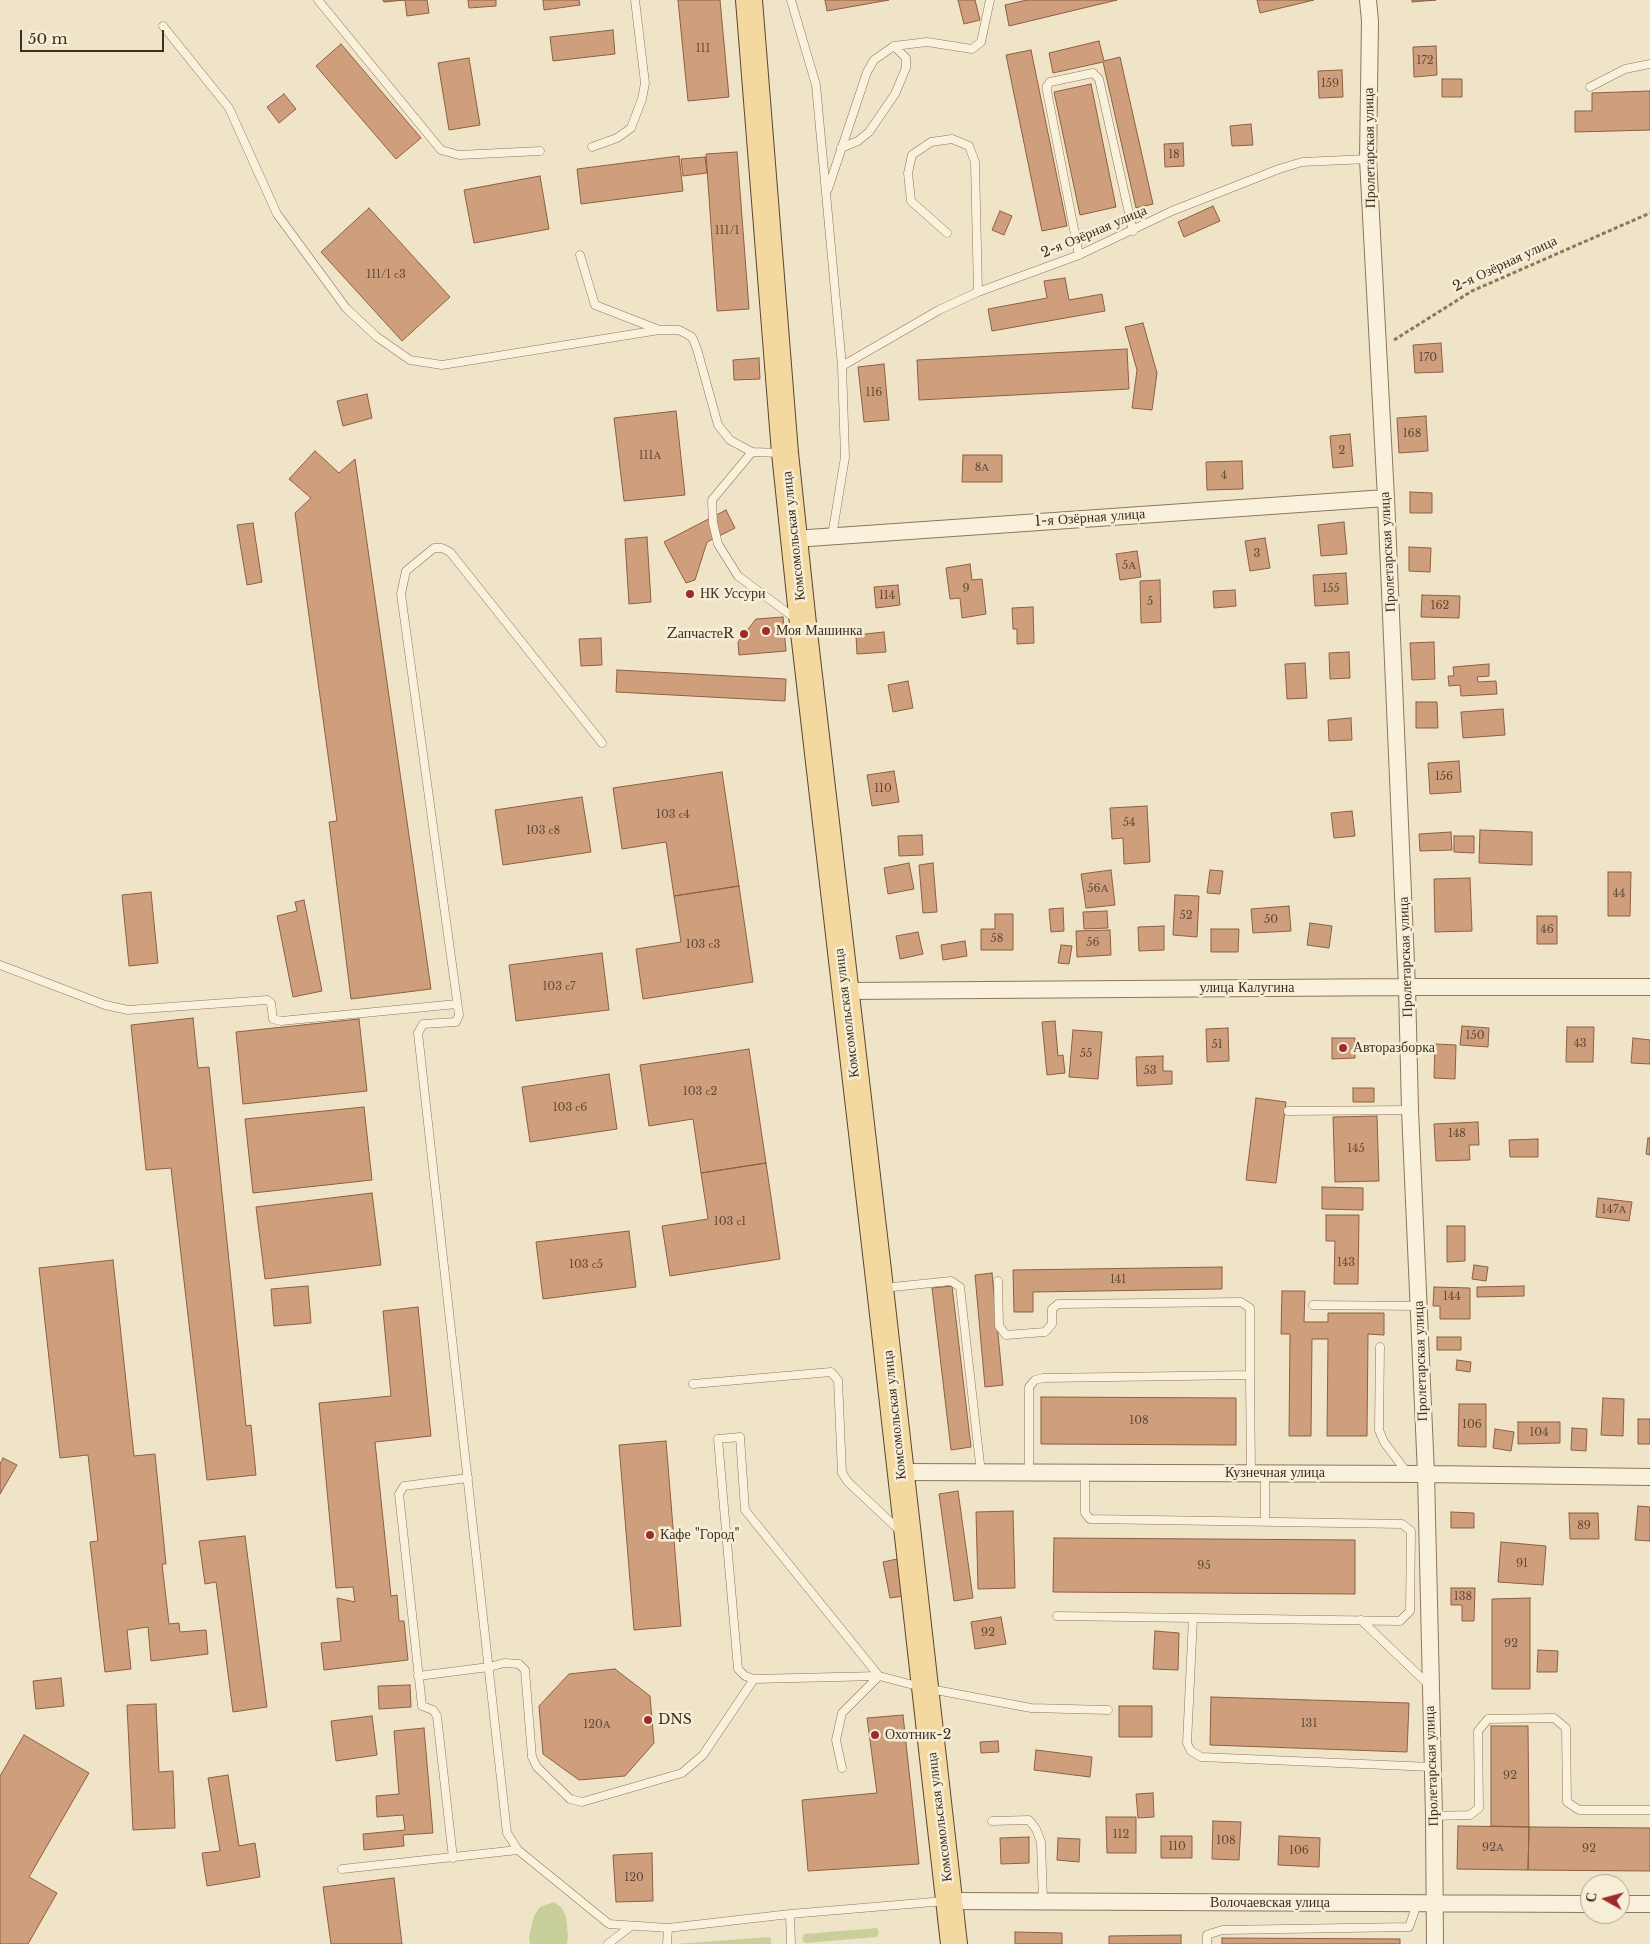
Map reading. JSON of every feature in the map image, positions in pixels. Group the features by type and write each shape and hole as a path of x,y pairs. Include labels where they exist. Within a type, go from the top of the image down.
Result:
{"main road":[{"name":"Комсомольская улица","path":"749,0 754,80 802,624 880,1288 954,1944"}],"street":[{"name":"Пролетарская улица","path":"1368,0 1370,21 1368,159 1386,498 1426,1474 1435,1944"},
{"name":"1-я Озёрная улица","path":"794,539 1386,498"},
{"name":"улица Калугина","path":"845,991 1650,987"},
{"name":"Кузнечная улица","path":"901,1472 1426,1474 1650,1477"},
{"name":"Волочаевская улица","path":"950,1901 1580,1904"},
{"path":"1630,1904 1650,1904"}],"lane":[{"path":"318,0 441,150 459,155 540,151"},
{"path":"592,147 617,138 632,128 642,98 645,83 635,0"},
{"path":"791,0 816,85 842,366 845,457 832,536"},
{"path":"826,193 867,72 874,60 894,46 927,42 972,49 981,42 990,0"},
{"path":"163,26 230,108 277,214 340,300 346,308 377,336 410,360 442,366 658,330 679,330 692,337 718,424 730,440 752,452 786,453"},
{"path":"841,148 858,141 869,132 895,94 906,68 906,58 894,46"},
{"path":"1590,87 1625,68 1650,64"},
{"path":"1079,255 1047,91 1047,86 1050,82 1093,73 1099,79 1133,231"},
{"path":"947,233 911,201 908,173 912,155 931,142 952,139 970,146 975,162 978,292"},
{"name":"2-я Озёрная улица","path":"842,366 939,310 978,292 1079,255 1172,211 1279,169 1302,162 1368,159"},
{"path":"580,256 595,305 658,330"},
{"path":"752,452 712,500 713,523 718,544 738,576 802,624"},
{"path":"602,743 450,552 442,548 434,548 406,571 401,594 459,1015 456,1022 423,1024 418,1033 507,1833 518,1850 609,1924 668,1928 790,1914 950,1901"},
{"path":"0,965 105,1005 128,1010 267,1000 271,1003 273,1019 281,1021 457,1004"},
{"path":"1288,1111 1410,1110"},
{"path":"880,1288 951,1281 960,1287 981,1472"},
{"path":"998,1281 999,1326 1006,1335 1045,1332 1052,1324 1052,1309 1058,1304 1241,1302 1250,1308 1250,1375 1258,1473 1265,1522"},
{"path":"1313,1306 1419,1306"},
{"path":"1380,1347 1379,1430 1384,1442 1408,1474"},
{"path":"693,1384 831,1372 838,1380 842,1473 848,1482 908,1538"},
{"path":"1029,1473 1029,1387 1035,1380 1043,1378 1250,1375"},
{"path":"880,1676 746,1510 740,1437 718,1439 738,1669 745,1676 754,1679 880,1676 925,1688 1031,1708 1108,1710"},
{"path":"1057,1616 1400,1621 1410,1611 1411,1531 1402,1524 1090,1519 1085,1513 1085,1473"},
{"path":"453,1858 437,1716 433,1710 422,1706 398,1494 404,1486 468,1478"},
{"path":"1193,1618 1187,1743 1192,1751 1201,1757 1432,1767"},
{"path":"1361,1620 1430,1686"},
{"path":"418,1676 488,1667 504,1663 519,1664 524,1670 532,1757 537,1767 570,1800 582,1802 682,1774 703,1755 754,1679"},
{"path":"842,1768 836,1740 842,1713 880,1676"},
{"path":"1434,1816 1470,1815 1479,1808 1478,1731 1488,1719 1498,1718 1554,1718 1566,1728 1567,1802 1579,1810 1650,1810"},
{"path":"992,1821 1029,1820 1036,1829 1041,1842 1043,1901"},
{"path":"342,1869 518,1850"},
{"path":"1207,1944 1207,1934 1222,1930 1409,1927 1417,1904"},
{"path":"790,1914 791,1944"},
{"path":"608,1944 631,1926"},
{"path":"667,1944 668,1928"}],"path":[{"name":"2-я Озёрная улица","path":"1378,350 1472,291 1650,213"}],"green space":[{"path":"554,1902 562,1908 566,1916 567,1944 530,1944 529,1937 534,1916 540,1907"},
{"path":"877,1928 879,1932 877,1937 805,1943 802,1939 804,1934"},
{"path":"771,1938 771,1944 675,1944"}],"building":[{"path":"383,0 405,0 384,2"},
{"path":"405,0 427,0 429,13 407,16"},
{"path":"468,0 496,0 496,6 469,8"},
{"path":"543,0 579,0 580,5 544,10"},
{"path":"678,0 720,0 729,97 688,101"},
{"path":"825,0 889,0 827,11"},
{"path":"958,0 975,0 980,20 964,24"},
{"path":"1027,0 1117,0 1009,26 1005,5"},
{"path":"1257,0 1314,0 1260,13"},
{"path":"1412,0 1436,0 1412,2"},
{"path":"613,30 615,54 553,61 550,37"},
{"path":"1099,41 1104,61 1120,57 1153,204 1136,208 1103,62 1053,73 1049,53"},
{"path":"341,44 421,138 396,159 316,66"},
{"path":"1436,46 1437,75 1414,77 1413,47"},
{"path":"1031,50 1067,226 1042,231 1006,55"},
{"path":"469,58 480,125 449,130 438,63"},
{"path":"1342,70 1343,97 1319,98 1318,71"},
{"path":"1442,79 1462,79 1462,97 1442,97"},
{"path":"1091,84 1116,207 1080,215 1054,92"},
{"path":"1650,91 1650,130 1575,132 1575,111 1592,111 1592,93"},
{"path":"284,94 296,109 279,123 267,107"},
{"path":"1251,124 1253,145 1232,146 1230,126"},
{"path":"1183,143 1184,166 1165,167 1164,144"},
{"path":"737,152 749,309 717,311 706,154"},
{"path":"679,156 683,191 581,204 577,169"},
{"path":"705,157 707,173 683,176 681,159"},
{"path":"540,176 549,229 474,243 464,190"},
{"path":"1213,206 1220,221 1184,237 1178,222"},
{"path":"369,208 450,297 402,341 321,252"},
{"path":"1000,211 1012,216 1004,235 992,230"},
{"path":"1065,278 1069,300 1102,294 1105,311 992,331 988,309 1047,298 1044,281"},
{"path":"1143,323 1157,373 1152,410 1132,408 1137,370 1125,327"},
{"path":"1441,343 1443,372 1415,373 1413,345"},
{"path":"1127,349 1129,389 919,400 917,360"},
{"path":"759,358 760,379 734,380 733,360"},
{"path":"884,364 889,420 864,422 858,367"},
{"path":"367,394 372,418 343,426 337,401"},
{"path":"676,411 685,495 624,501 614,418"},
{"path":"1426,416 1428,451 1399,453 1397,418"},
{"path":"1350,434 1353,466 1333,468 1330,436"},
{"path":"315,451 339,473 355,459 431,989 351,999 329,822 337,821 295,513 311,498 289,479"},
{"path":"963,455 1002,455 1002,482 962,482"},
{"path":"1242,461 1243,489 1207,490 1206,462"},
{"path":"1410,492 1432,493 1432,513 1410,513"},
{"path":"726,510 735,528 707,542 695,580 686,583 664,542"},
{"path":"1344,522 1347,554 1321,556 1318,525"},
{"path":"253,523 262,582 247,585 237,525"},
{"path":"647,537 651,602 629,604 625,539"},
{"path":"1265,538 1270,568 1250,571 1245,541"},
{"path":"1409,547 1431,548 1430,572 1409,571"},
{"path":"1137,551 1141,577 1120,580 1116,554"},
{"path":"970,564 972,580 982,579 986,614 962,618 960,598 950,599 946,568"},
{"path":"1346,573 1348,604 1315,606 1313,575"},
{"path":"1160,580 1161,622 1141,623 1140,581"},
{"path":"898,585 900,605 876,608 874,587"},
{"path":"1235,590 1236,606 1214,608 1213,591"},
{"path":"1422,595 1460,596 1459,618 1421,617"},
{"path":"1033,607 1034,643 1017,644 1017,629 1013,629 1012,608"},
{"name":"Моя Машинка","path":"783,617 786,651 739,655 738,642 756,619"},
{"path":"884,632 886,652 857,654 856,635"},
{"path":"601,638 602,665 581,666 579,639"},
{"path":"1434,642 1435,679 1412,680 1410,643"},
{"path":"1349,652 1350,678 1330,679 1329,653"},
{"path":"1305,663 1307,698 1287,699 1285,664"},
{"path":"1489,664 1489,676 1477,677 1478,682 1496,681 1497,694 1461,696 1460,685 1449,686 1448,676 1454,676 1453,667"},
{"path":"617,670 786,679 785,701 616,692"},
{"path":"908,681 913,708 893,712 888,685"},
{"path":"1416,702 1437,702 1438,728 1416,728"},
{"path":"1503,709 1505,735 1463,738 1461,712"},
{"path":"1351,718 1352,740 1329,741 1328,720"},
{"path":"1459,761 1461,792 1430,794 1428,763"},
{"path":"894,771 899,802 872,806 867,775"},
{"path":"722,772 739,886 674,896 666,842 622,849 613,788"},
{"path":"582,797 591,852 503,865 495,810"},
{"path":"1147,806 1150,862 1124,864 1123,838 1112,839 1110,808"},
{"path":"1352,811 1355,836 1334,838 1331,813"},
{"path":"1480,830 1532,832 1532,865 1479,863"},
{"path":"1451,832 1452,850 1420,851 1419,834"},
{"path":"922,835 923,855 899,856 898,836"},
{"path":"1454,836 1474,836 1474,853 1454,852"},
{"path":"909,863 914,889 888,894 884,868"},
{"path":"933,863 937,912 923,913 919,865"},
{"path":"1111,870 1115,905 1086,908 1081,874"},
{"path":"1210,870 1223,871 1220,894 1207,893"},
{"path":"1608,872 1631,872 1630,916 1608,916"},
{"path":"1470,878 1472,931 1435,932 1434,879"},
{"path":"739,886 753,982 643,999 636,949 681,942 674,896"},
{"path":"151,892 158,963 129,966 122,895"},
{"path":"1175,895 1199,896 1197,937 1173,935"},
{"path":"304,900 322,991 293,997 277,916 297,911 295,902"},
{"path":"1289,906 1291,931 1253,933 1251,909"},
{"path":"1063,908 1064,931 1051,932 1049,909"},
{"path":"1107,911 1108,928 1084,929 1083,912"},
{"path":"995,914 1013,914 1013,950 981,950 981,929 995,929"},
{"path":"1537,916 1557,916 1557,944 1537,944"},
{"path":"1310,923 1332,926 1329,948 1307,945"},
{"path":"1164,926 1164,950 1139,951 1138,927"},
{"path":"1211,929 1239,929 1238,952 1211,952"},
{"path":"1110,930 1111,955 1077,957 1076,931"},
{"path":"918,932 923,954 900,959 896,936"},
{"path":"965,941 967,956 943,960 941,945"},
{"path":"1061,945 1072,946 1069,964 1058,963"},
{"path":"602,953 609,1010 516,1021 509,965"},
{"path":"193,1018 198,1068 209,1067 246,1426 251,1425 256,1475 207,1480 171,1168 146,1170 131,1025"},
{"path":"359,1019 367,1091 243,1104 236,1032"},
{"path":"1055,1021 1058,1056 1063,1055 1065,1073 1047,1075 1042,1022"},
{"path":"1462,1026 1489,1028 1488,1047 1460,1045"},
{"path":"1567,1027 1594,1027 1593,1062 1566,1062"},
{"path":"1228,1028 1229,1061 1207,1062 1206,1029"},
{"path":"1073,1030 1102,1032 1098,1079 1069,1077"},
{"name":"Авторазборка","path":"1332,1038 1355,1038 1355,1058 1332,1059"},
{"path":"1633,1038 1650,1040 1650,1064 1631,1063"},
{"path":"1435,1044 1456,1045 1455,1079 1434,1078"},
{"path":"749,1049 766,1163 701,1173 693,1119 649,1126 640,1065"},
{"path":"1163,1056 1163,1071 1172,1071 1172,1084 1137,1086 1136,1057"},
{"path":"609,1074 617,1129 530,1142 522,1087"},
{"path":"1353,1088 1374,1088 1374,1102 1353,1102"},
{"path":"1256,1098 1286,1102 1276,1183 1246,1180"},
{"path":"364,1107 372,1180 253,1193 245,1119"},
{"path":"1377,1116 1379,1181 1335,1182 1333,1117"},
{"path":"1478,1122 1479,1145 1469,1145 1470,1160 1436,1161 1434,1124"},
{"path":"1648,1138 1650,1138 1650,1155 1646,1154"},
{"path":"1538,1139 1538,1157 1510,1157 1509,1140"},
{"path":"766,1163 780,1259 670,1276 662,1226 708,1219 701,1173"},
{"path":"1322,1187 1363,1188 1363,1210 1322,1209"},
{"path":"372,1193 381,1265 265,1279 256,1207"},
{"path":"1598,1198 1632,1202 1629,1221 1596,1217"},
{"path":"1326,1215 1359,1215 1358,1284 1334,1284 1335,1241 1326,1241"},
{"path":"1447,1226 1465,1226 1465,1261 1447,1262"},
{"path":"629,1231 636,1287 543,1299 536,1242"},
{"path":"113,1260 134,1456 155,1454 166,1564 162,1564 169,1624 179,1623 180,1632 206,1630 208,1654 151,1661 148,1627 127,1630 131,1669 105,1672 90,1542 98,1541 88,1455 60,1458 39,1268"},
{"path":"1474,1265 1488,1267 1486,1281 1472,1279"},
{"path":"1222,1267 1222,1289 1033,1292 1033,1312 1014,1312 1013,1270"},
{"path":"992,1273 1003,1385 985,1387 975,1275"},
{"path":"308,1286 311,1323 274,1326 271,1289"},
{"path":"952,1286 971,1447 951,1450 932,1288"},
{"path":"1524,1286 1524,1296 1477,1297 1477,1287"},
{"path":"1434,1287 1470,1288 1470,1319 1440,1319 1440,1306 1433,1306"},
{"path":"1282,1291 1305,1291 1304,1322 1328,1322 1328,1313 1384,1313 1384,1335 1368,1334 1367,1436 1327,1436 1328,1339 1312,1339 1311,1436 1289,1436 1290,1334 1281,1334"},
{"path":"418,1307 431,1436 375,1442 391,1596 397,1595 399,1621 404,1621 408,1660 324,1670 321,1643 341,1641 337,1598 355,1602 353,1587 336,1588 319,1403 391,1396 383,1311"},
{"path":"1437,1337 1461,1337 1461,1350 1437,1350"},
{"path":"1457,1360 1471,1362 1470,1372 1456,1370"},
{"path":"1041,1397 1236,1398 1236,1445 1041,1444"},
{"path":"1603,1398 1624,1399 1623,1436 1601,1435"},
{"path":"1459,1404 1486,1404 1486,1447 1458,1446"},
{"path":"1638,1419 1650,1419 1650,1444 1638,1444"},
{"path":"1518,1422 1560,1422 1560,1443 1518,1444"},
{"path":"1572,1428 1587,1429 1586,1451 1571,1450"},
{"path":"1495,1429 1514,1432 1511,1451 1493,1448"},
{"name":"Кафе \"Город\"","path":"666,1441 681,1626 634,1630 619,1445"},
{"path":"3,1458 17,1465 0,1494 0,1464"},
{"path":"958,1491 973,1598 954,1601 939,1494"},
{"path":"1638,1506 1650,1507 1650,1541 1635,1540"},
{"path":"1013,1511 1015,1588 978,1589 976,1512"},
{"path":"1451,1512 1474,1513 1474,1528 1451,1528"},
{"path":"1569,1513 1598,1513 1599,1539 1570,1539"},
{"path":"245,1536 267,1707 233,1712 216,1582 205,1584 199,1541"},
{"path":"1054,1538 1355,1540 1355,1594 1053,1592"},
{"path":"1501,1542 1546,1546 1543,1585 1498,1582"},
{"path":"897,1559 904,1596 890,1598 883,1562"},
{"path":"1451,1588 1475,1588 1474,1621 1462,1621 1462,1605 1451,1605"},
{"path":"1530,1598 1530,1689 1492,1689 1492,1599"},
{"path":"1001,1617 1006,1644 975,1649 971,1622"},
{"path":"1155,1631 1179,1633 1178,1670 1153,1669"},
{"path":"1538,1650 1558,1651 1557,1672 1537,1672"},
{"path":"615,1669 650,1696 654,1743 625,1776 579,1780 543,1754 539,1706 569,1674"},
{"path":"61,1678 64,1706 36,1709 33,1681"},
{"path":"410,1685 411,1707 379,1709 378,1686"},
{"path":"1211,1697 1409,1703 1407,1752 1210,1745"},
{"path":"156,1704 159,1772 173,1771 175,1828 133,1830 127,1705"},
{"path":"1119,1706 1152,1706 1152,1737 1119,1737"},
{"path":"903,1715 919,1864 808,1871 802,1800 877,1793 867,1718"},
{"path":"372,1716 377,1755 336,1761 331,1721"},
{"path":"1491,1726 1528,1726 1529,1827 1491,1826"},
{"path":"424,1728 433,1833 403,1835 404,1846 364,1850 363,1834 405,1830 403,1815 377,1817 376,1796 399,1794 394,1731"},
{"path":"24,1735 89,1773 29,1877 57,1893 28,1944 0,1944 0,1776"},
{"path":"998,1741 999,1752 981,1753 980,1742"},
{"path":"1036,1750 1092,1757 1090,1777 1034,1770"},
{"path":"228,1775 239,1846 255,1843 260,1877 207,1886 202,1853 220,1851 208,1778"},
{"path":"1153,1793 1154,1817 1138,1818 1136,1794"},
{"path":"1106,1817 1136,1817 1136,1853 1107,1853"},
{"path":"1213,1821 1241,1822 1239,1860 1212,1859"},
{"path":"1458,1826 1529,1827 1528,1870 1457,1869"},
{"path":"1529,1827 1650,1828 1650,1871 1528,1870"},
{"path":"1161,1836 1192,1836 1192,1858 1161,1858"},
{"path":"1279,1836 1320,1838 1319,1867 1278,1865"},
{"path":"1029,1837 1029,1863 1001,1864 1000,1838"},
{"path":"1058,1838 1080,1839 1079,1862 1057,1860"},
{"path":"652,1853 653,1901 616,1902 613,1855"},
{"path":"394,1878 402,1944 331,1944 323,1887"},
{"path":"1015,1932 1062,1933 1062,1944 1015,1944"},
{"path":"1181,1935 1181,1944 1109,1944 1109,1936"},
{"path":"1222,1938 1400,1939 1400,1944 1222,1944"}],"place":[{"name":"НК Уссури","path":"690,594"},
{"name":"Моя Машинка","path":"766,631"},
{"name":"ZапчастеR","path":"744,634"},
{"name":"Авторазборка","path":"1343,1048"},
{"name":"Кафе \"Город\"","path":"650,1535"},
{"name":"DNS","path":"648,1720"},
{"name":"Охотник-2","path":"875,1735"}]}
